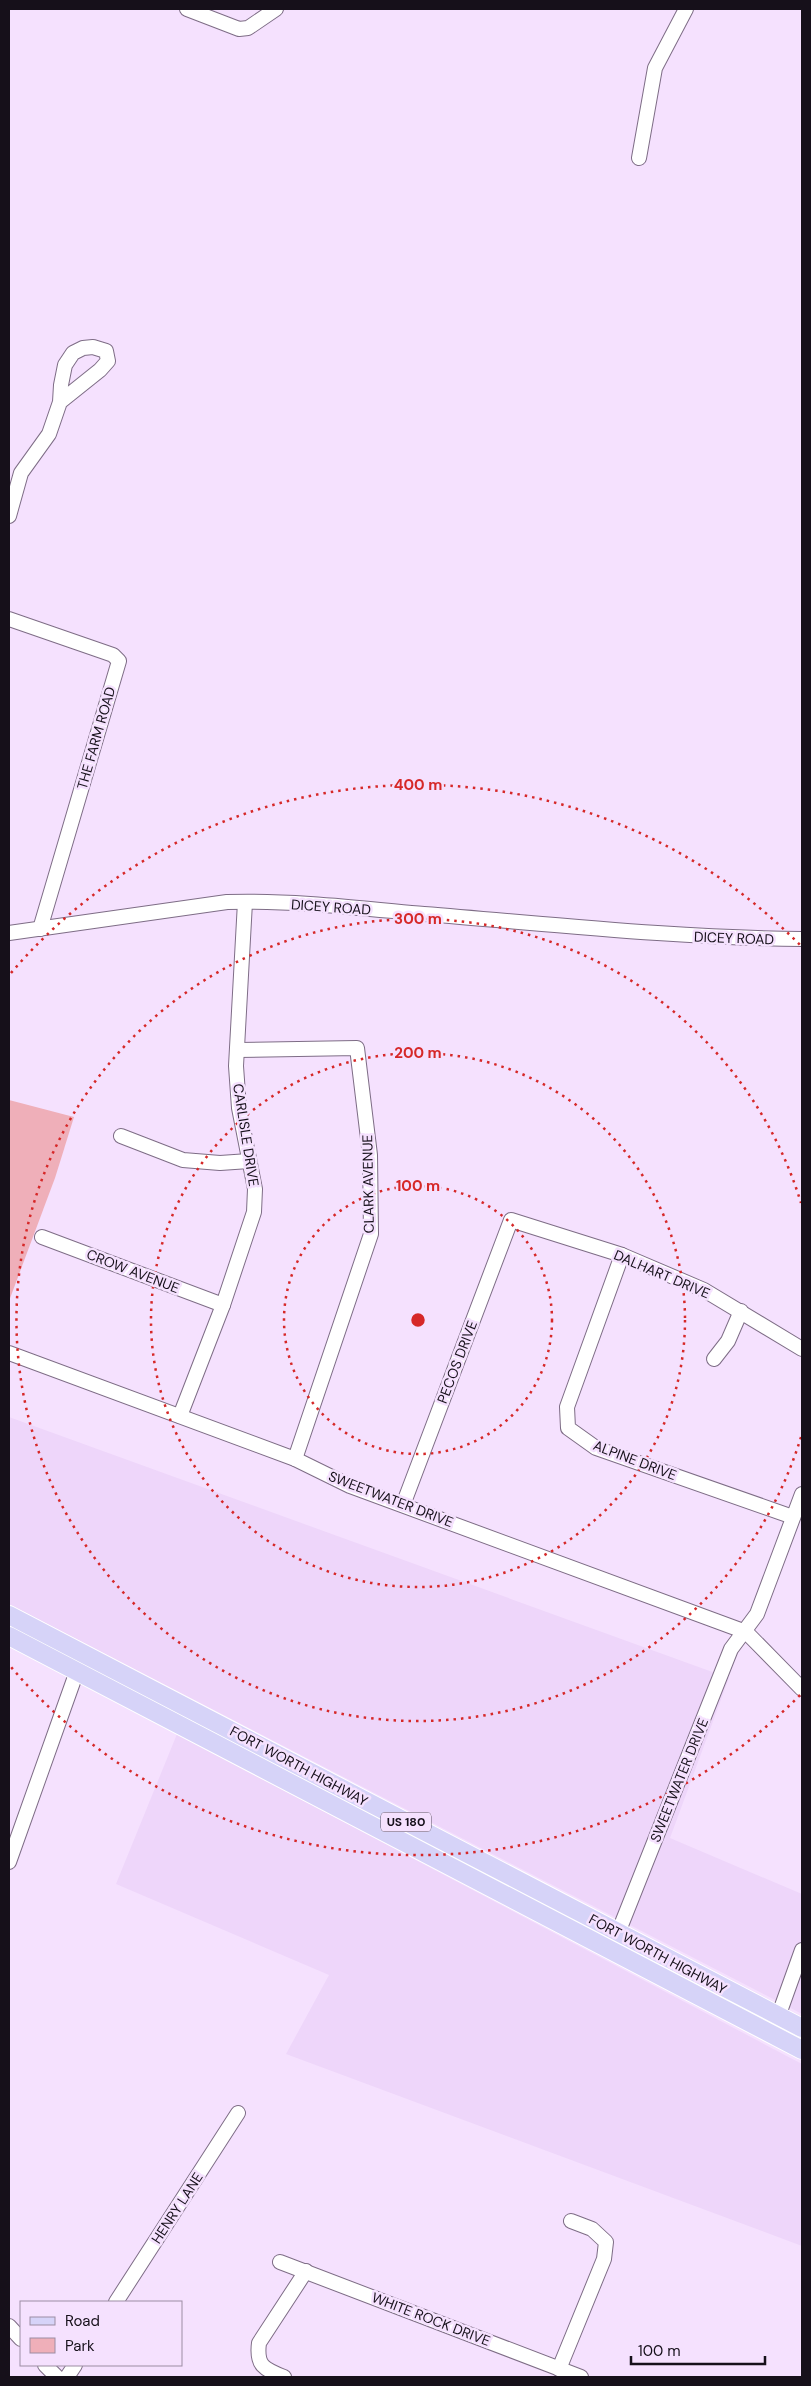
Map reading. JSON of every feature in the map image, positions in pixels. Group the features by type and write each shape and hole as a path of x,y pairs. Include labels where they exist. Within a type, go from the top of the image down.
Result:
{"main road":[{"name":"FORT WORTH HIGHWAY","path":"9,1615 455,1847 547,1907 691,1992 802,2050"},
{"path":"32,1648 41,1632"},
{"name":"FORT WORTH HIGHWAY","path":"9,1636 446,1864 547,1907 618,1933 802,2028"},
{"path":"285,1780 292,1763"},
{"path":"446,1864 455,1847"},
{"path":"691,1992 702,1990 764,2021 774,2020 778,2017"},
{"path":"784,2040 793,2036 802,2038"}],"street":[{"path":"187,9 239,29 248,28 276,9"},
{"path":"639,158 655,68 686,9"},
{"path":"9,516 22,473 46,440 60,402"},
{"name":"THE FARM ROAD","path":"9,619 113,655 119,661 40,928"},
{"name":"DICEY ROAD","path":"9,933 227,902 245,902 349,907 717,939 802,940"},
{"name":"CARLISLE DRIVE","path":"180,1416 223,1305 254,1212 255,1189 239,1108 237,1050 245,902"},
{"name":"CLARK AVENUE","path":"237,1050 358,1048 370,1155 371,1234 295,1459"},
{"path":"121,1136 183,1160 220,1163 249,1161"},
{"name":"DALHART DRIVE","path":"511,1220 622,1256 704,1290 802,1349"},
{"name":"PECOS DRIVE","path":"403,1504 511,1220"},
{"name":"CROW AVENUE","path":"42,1237 223,1305"},
{"name":"ALPINE DRIVE","path":"622,1256 567,1407 568,1428 596,1448 793,1517"},
{"path":"714,1359 728,1341 741,1311"},
{"name":"SWEETWATER DRIVE","path":"9,1353 295,1459 350,1486 746,1632 802,1689"},
{"path":"746,1632 758,1614 802,1494"},
{"name":"SWEETWATER DRIVE","path":"618,1933 731,1649 746,1632"},
{"path":"9,1862 76,1671"},
{"path":"778,2017 802,1950"},
{"name":"HENRY LANE","path":"117,2301 238,2113"},
{"path":"560,2369 604,2259 606,2242 592,2229 571,2221"},
{"name":"WHITE ROCK DRIVE","path":"280,2262 581,2377"},
{"path":"284,2377 265,2369 257,2356 259,2343 306,2271"},
{"path":"9,2326 20,2338"},
{"path":"46,2366 57,2377"},
{"path":"67,2377 74,2366"}],"shaded area":[{"path":"9,1417 729,1678 670,1838 802,1894 802,2014 9,1604"},
{"path":"177,1734 802,2064 802,2246 286,2054 329,1975 116,1884"}],"green space":[{"path":"9,1100 74,1117 55,1178 9,1301"}]}
